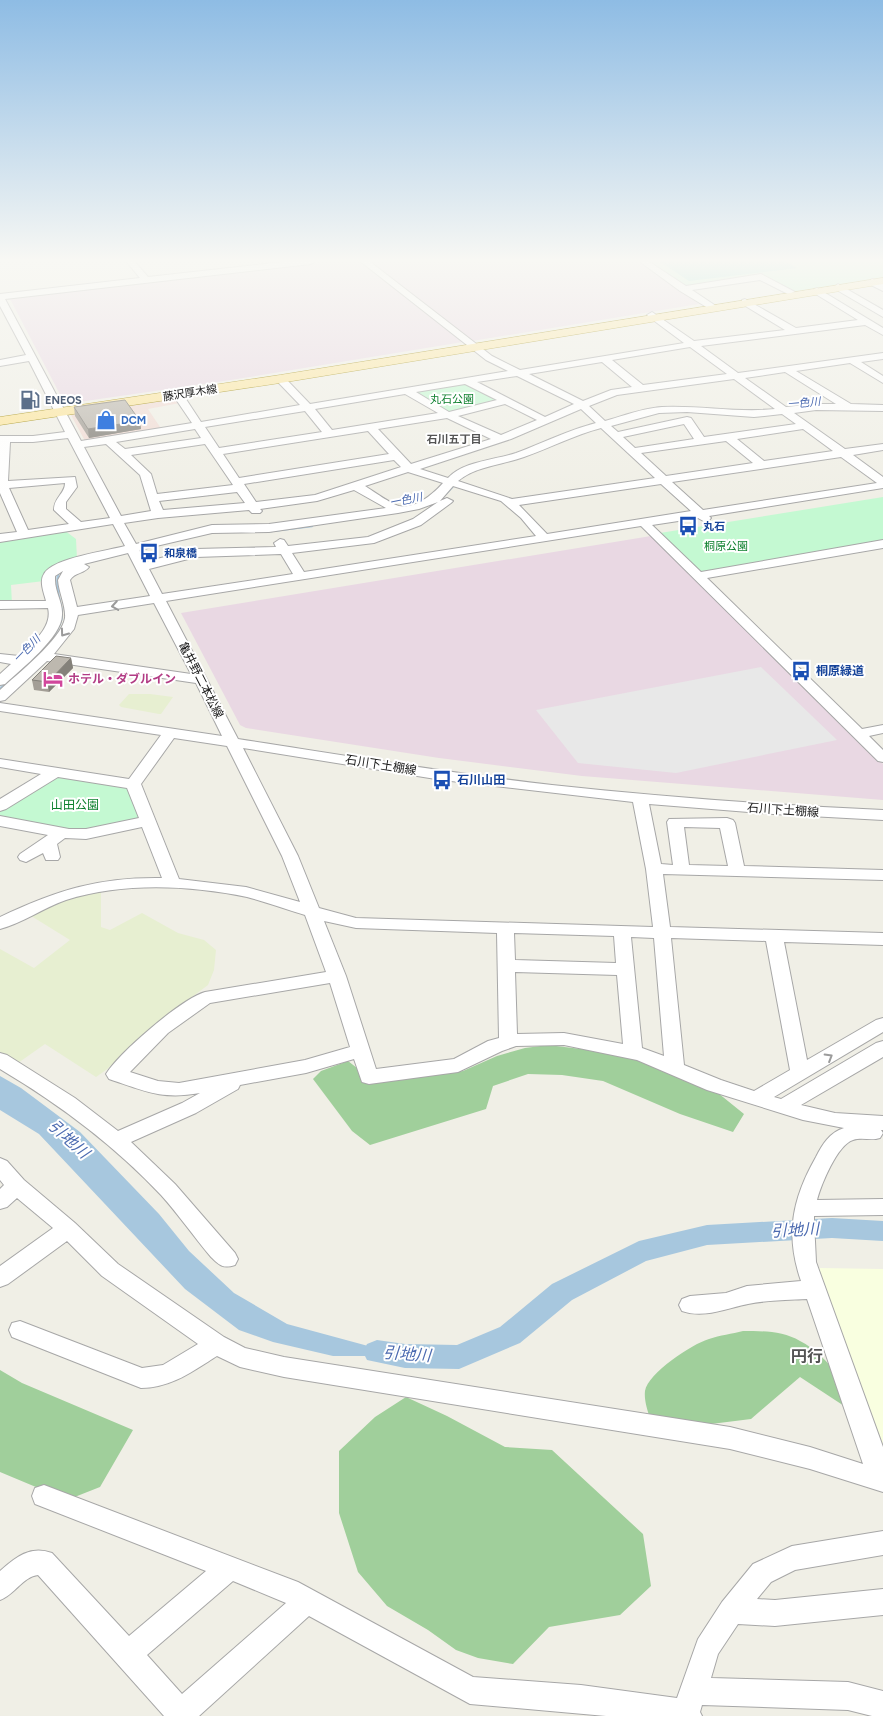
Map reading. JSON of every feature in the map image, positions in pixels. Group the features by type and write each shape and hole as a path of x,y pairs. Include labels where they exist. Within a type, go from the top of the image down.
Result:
{"main road":[{"name":"藤沢厚木線","path":"0,417 178,395 503,341"},
{"name":"藤沢厚木線","path":"0,421 473,346"}],"street":[{"name":"亀井野二本松線","path":"24,341 286,847 337,976 369,1077 458,1065 508,1041"},
{"path":"467,341 489,358 582,404 704,518"},
{"path":"689,341 883,484"},
{"path":"78,446 716,341"},
{"path":"0,538 158,514 301,501 356,486 500,440 582,404 615,392 883,356"},
{"path":"0,361 32,357"},
{"path":"604,359 640,388"},
{"path":"852,360 883,380"},
{"path":"787,369 848,407"},
{"path":"280,379 309,409 328,434"},
{"path":"468,382 544,420"},
{"path":"408,392 448,415 500,440"},
{"path":"178,395 301,577"},
{"path":"216,452 448,415 506,402"},
{"path":"788,413 816,407 883,408"},
{"path":"2,700 66,631 71,621 71,612 64,583 66,576 68,573 86,566 212,529 271,530 414,507 435,499 455,484 476,472 529,458 547,447 572,438 666,409 754,414 822,411 883,413"},
{"path":"607,428 687,420 701,441"},
{"path":"633,451 805,426"},
{"path":"370,427 409,469 499,497 510,503 525,516 545,539"},
{"path":"517,432 547,447"},
{"path":"24,535 1,485 2,438 33,439 72,434"},
{"path":"728,437 762,465"},
{"path":"108,440 146,474 158,514"},
{"path":"123,453 208,440"},
{"path":"510,503 883,447"},
{"path":"154,498 238,485 396,456"},
{"path":"1,485 71,479 72,487 60,502 60,510 79,526"},
{"path":"142,567 196,553 284,550 359,542 391,533 417,522 436,510 452,496 455,484"},
{"path":"704,518 883,484"},
{"path":"356,486 398,510"},
{"path":"71,612 161,603 648,526 883,493"},
{"path":"161,603 301,577 545,539 648,526"},
{"path":"648,526 883,758"},
{"path":"698,576 883,544"},
{"path":"0,681 22,661 55,623 56,615 48,580 54,570 71,562 134,551"},
{"path":"0,605 29,606 54,604"},
{"path":"42,657 201,680"},
{"path":"0,658 22,661"},
{"name":"石川下土棚線","path":"2,700 170,733 230,738 549,779 674,792 883,806"},
{"name":"石川下土棚線","path":"2,700 443,775 640,798 802,811 883,815"},
{"path":"859,734 883,729"},
{"path":"133,784 170,733"},
{"path":"0,763 133,784"},
{"path":"0,806 55,772"},
{"path":"133,784 173,884"},
{"path":"640,798 654,869 675,1069"},
{"path":"0,822 86,834 148,820"},
{"path":"682,870 675,822 727,823 737,871"},
{"path":"26,857 50,850 62,832"},
{"path":"654,869 883,875"},
{"path":"0,924 44,903 75,892 128,885 173,884 225,888 248,892 314,914 338,920 364,923 883,939"},
{"path":"505,928 508,1041 531,1038 564,1039 633,1051 714,1085 783,1107 835,1120 883,1123"},
{"path":"622,931 633,1051"},
{"path":"774,936 800,1072"},
{"path":"506,966 625,969"},
{"path":"337,976 205,998 161,1029 116,1074 167,1090 191,1088 306,1066 337,1056 361,1052"},
{"path":"757,1098 883,1024"},
{"path":"783,1107 883,1048"},
{"path":"0,1060 70,1103 116,1140 179,1202 226,1260"},
{"path":"116,1140 188,1108 246,1076"},
{"path":"881,1480 804,1256 804,1210 823,1161 836,1142 843,1136 852,1133 883,1134"},
{"path":"0,1166 8,1194 68,1229 110,1270 216,1344 240,1357 261,1363 730,1438 810,1458 881,1480"},
{"path":"804,1210 883,1207"},
{"path":"0,1278 68,1229"},
{"path":"690,1305 726,1302 747,1295 814,1289"},
{"path":"20,1330 141,1378 151,1379 164,1376 216,1344"},
{"path":"44,1496 289,1591 470,1690 689,1707 848,1696 883,1706"},
{"path":"689,1707 707,1648 731,1611 762,1573 792,1558 883,1543"},
{"path":"0,1588 26,1564 43,1562 181,1715 306,1602"},
{"path":"128,1654 229,1568"},
{"path":"731,1611 776,1613 883,1602"}],"shaded area":[{"path":"32,341 463,342 231,380 65,404"},
{"name":"DCM","path":"177,398 180,403 148,409 162,430 85,441 71,415 73,413"},
{"path":"651,536 883,764 883,800 582,776 439,758 246,728 240,725 181,613"},
{"path":"761,667 837,740 676,773 578,763 536,710"},
{"path":"129,694 173,697 161,714 159,714 121,707 119,705"},
{"path":"101,891 101,927 110,930 142,913 178,933 204,940 216,950 214,970 208,985 164,1018 96,1077 45,1044 18,1063 0,1052 0,949 34,968 70,940 28,914 57,901"},
{"path":"819,1268 883,1269 883,1444 817,1270"}],"green space":[{"name":"丸石公園","path":"468,382 506,401 448,415 408,392"},
{"name":"桐原公園","path":"883,497 883,543 701,573 660,533"},
{"path":"64,530 76,539 77,559 44,581 11,585 12,604 0,603 0,540"},
{"name":"山田公園","path":"57,776 129,788 140,817 76,832 0,819 0,809"},
{"path":"548,1045 589,1050 639,1060 718,1093 744,1114 733,1132 680,1114 603,1081 562,1075 528,1074 493,1086 486,1109 370,1145 352,1131 313,1079 321,1071 348,1061 375,1082 463,1071 497,1056 525,1048"},
{"path":"743,1331 780,1333 800,1341 811,1348 840,1377 870,1423 800,1377 751,1419 703,1425 650,1418 645,1391 648,1384 662,1368 701,1342 717,1336"},
{"path":"0,1370 22,1383 133,1430 100,1487 67,1500 0,1472"},
{"path":"406,1397 447,1416 505,1447 552,1450 643,1534 651,1586 620,1615 549,1627 513,1664 478,1658 456,1650 428,1630 387,1606 358,1572 339,1513 339,1451 375,1417"}],"water":[{"path":"0,1076 21,1088 80,1132 159,1214 189,1251 234,1293 287,1324 405,1356 333,1356 273,1342 239,1330 185,1289 39,1134 0,1110"}],"building":[{"path":"125,400 140,421 88,429 74,407"},
{"path":"56,656 71,658 48,682 32,680"}],"waterway":[{"name":"一色川","path":"758,416 786,413"},
{"name":"一色川","path":"440,500 456,483"},
{"name":"一色川","path":"271,531 312,526"},
{"name":"一色川","path":"136,551 154,546"},
{"name":"一色川","path":"47,644 56,632 62,616 57,586 58,574 62,571"},
{"name":"一色川","path":"0,689 23,668"},
{"name":"引地川","path":"377,1352 405,1356 459,1357 510,1335 562,1292 639,1252 707,1235 832,1228 883,1231"}],"place":[{"name":"ENEOS","path":"30,400"},
{"name":"DCM","path":"106,420"},
{"name":"丸石","path":"688,526"},
{"name":"和泉橋","path":"149,553"},
{"name":"桐原緑道","path":"801,671"},
{"name":"ホテル・ダブルイン","path":"53,679"},
{"name":"石川山田","path":"442,780"}],"district":[{"name":"石川五丁目","path":"454,439"},
{"name":"円行","path":"807,1356"}]}
